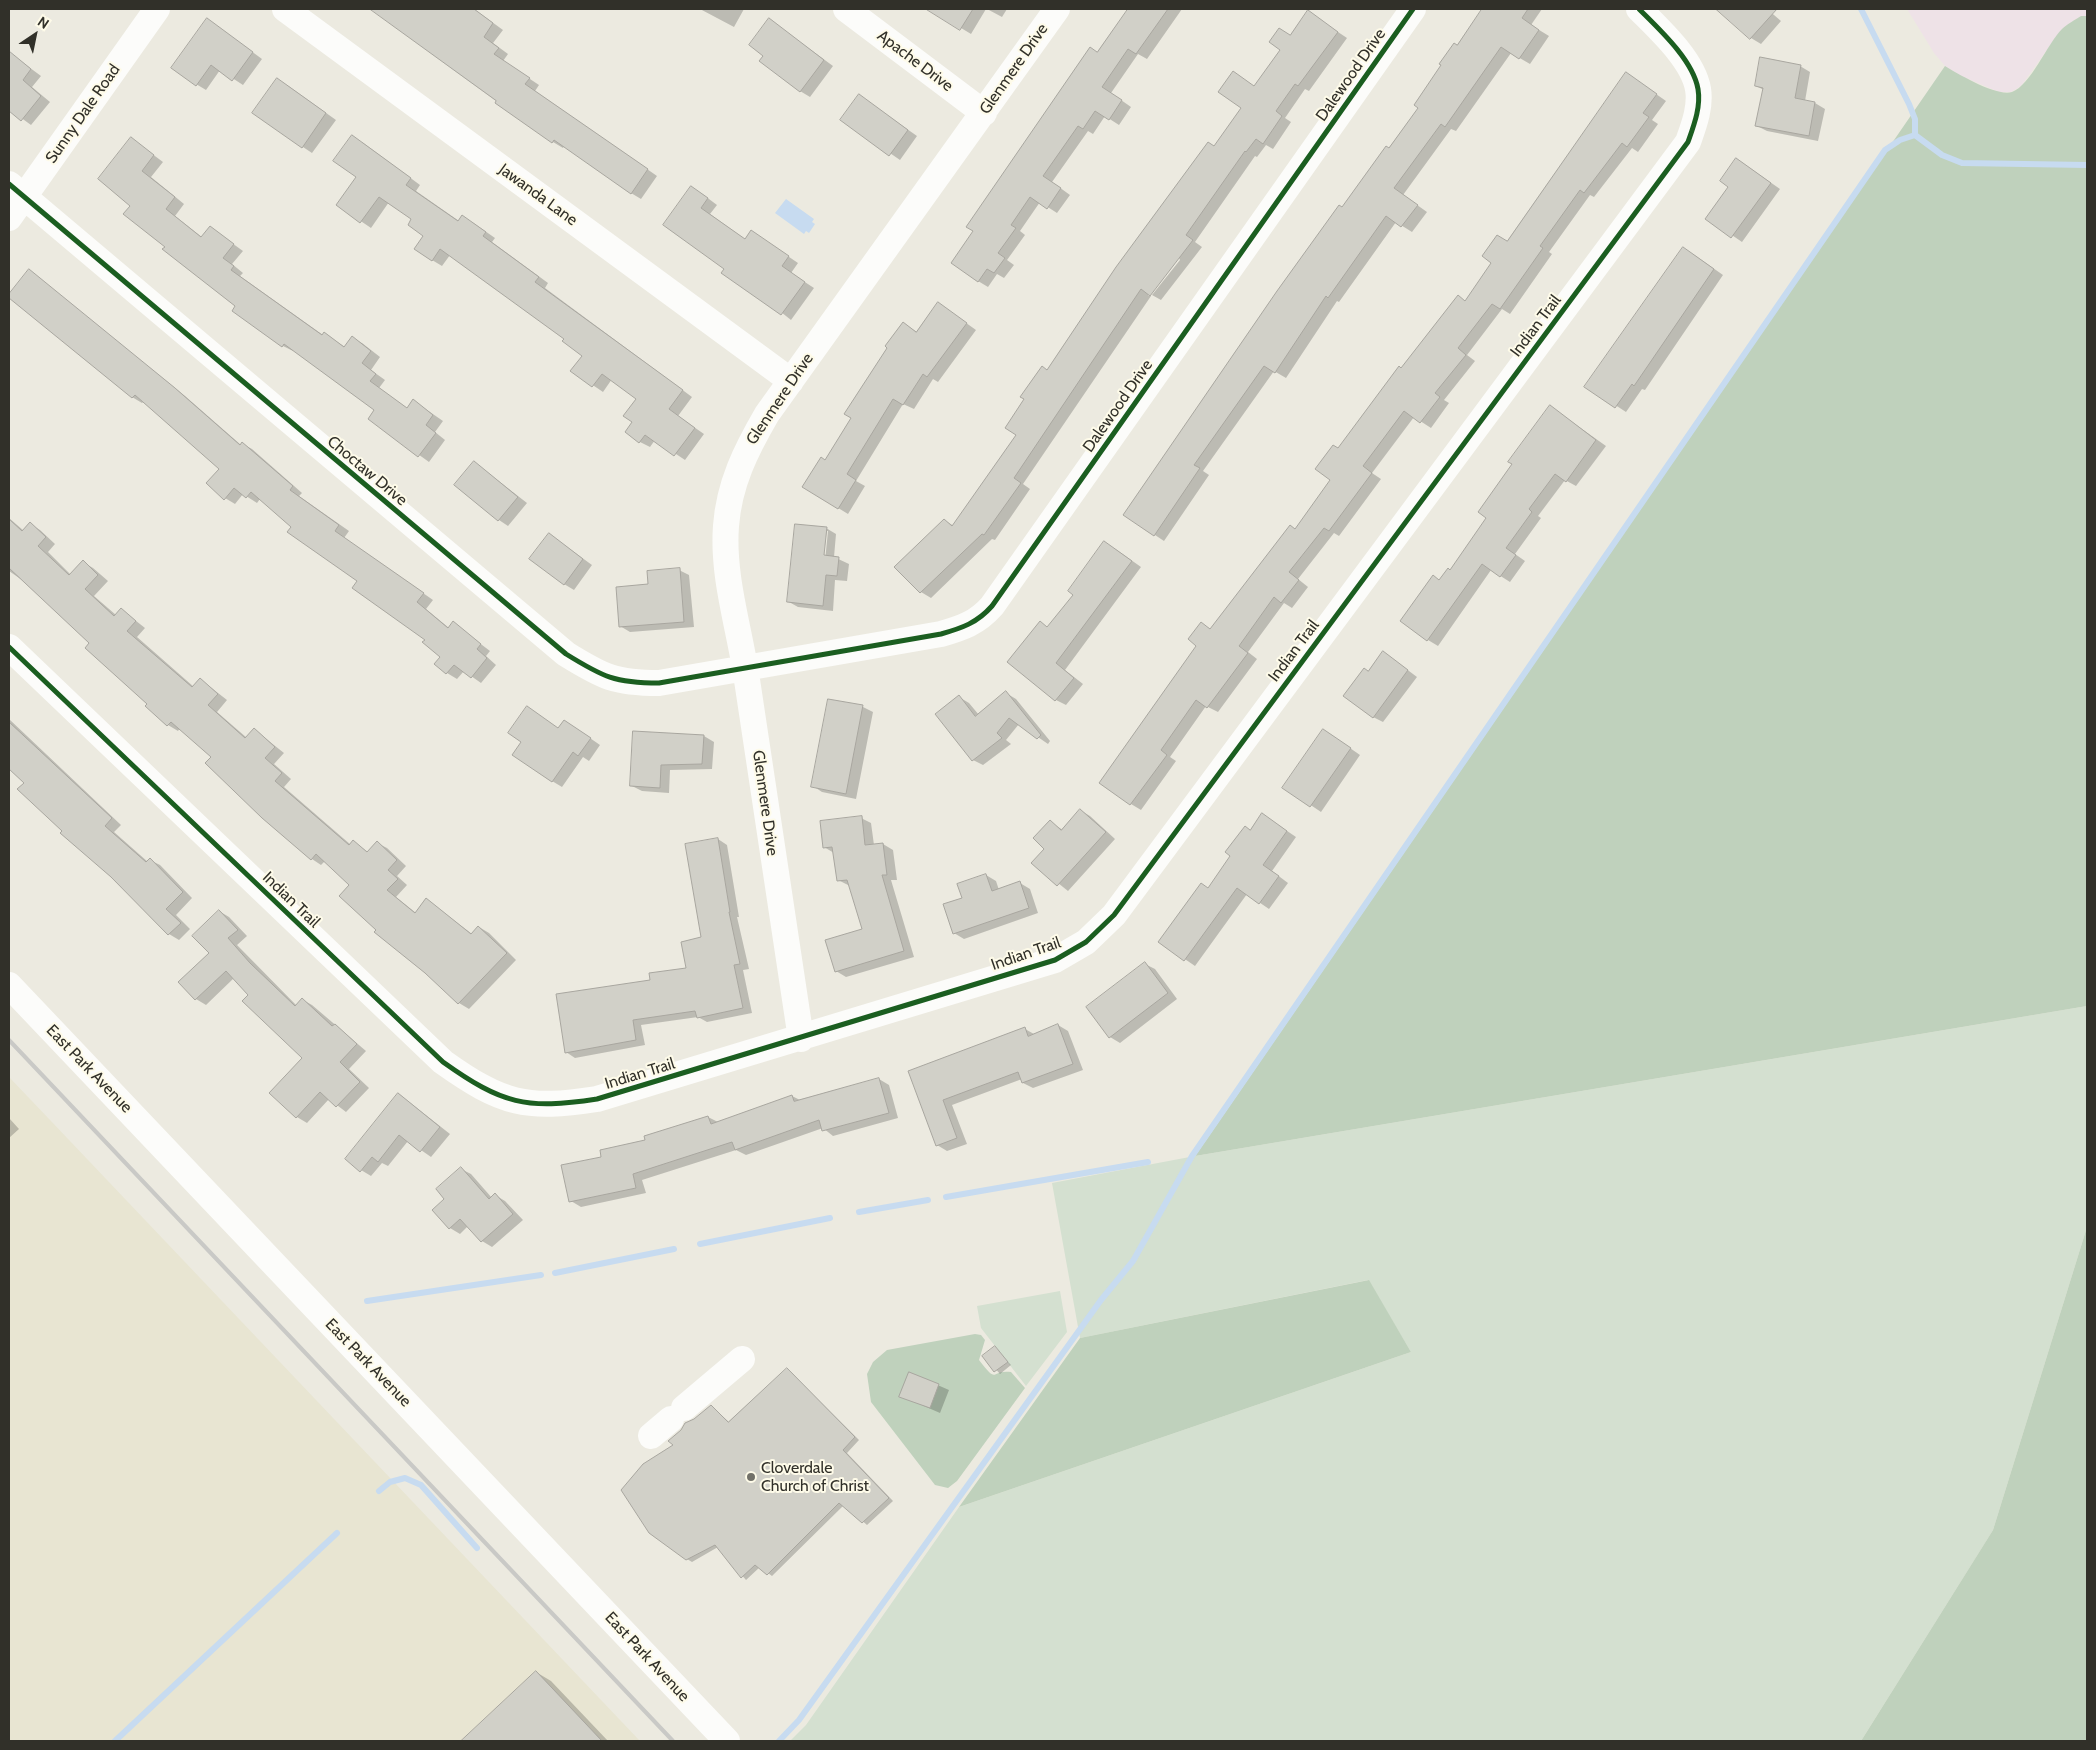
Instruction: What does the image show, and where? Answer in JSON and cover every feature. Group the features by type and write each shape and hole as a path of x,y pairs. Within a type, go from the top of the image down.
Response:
{"street":[{"name":"Sunny Dale Road","path":"9,218 16,190 157,9"},
{"name":"Jawanda Lane","path":"285,9 791,381"},
{"name":"Apache Drive","path":"846,9 984,113"},
{"name":"Glenmere Drive","path":"800,1039 746,670 727,565 726,527 731,489 745,451 767,414 1057,9"},
{"name":"Dalewood Drive","path":"746,670 941,634 966,627 981,618 992,606 1413,9"},
{"name":"Indian Trail","path":"9,647 444,1062 469,1081 498,1095 530,1105 564,1104 597,1099 800,1039 1054,960 1086,942 1114,914 1688,142 1697,116 1698,89 1687,64 1672,42 1638,9"},
{"name":"Choctaw Drive","path":"16,190 566,654 598,674 629,683 660,683 746,670"},
{"name":"East Park Avenue","path":"9,985 727,1741"},
{"path":"650,1436 742,1359"}],"shaded area":[{"path":"1907,9 2087,9 2087,16 2081,16 2062,29 2021,86 2011,92 1999,92 1959,75 1945,66 1934,53"},
{"path":"9,1077 51,1121 640,1741 9,1741"}],"green space":[{"path":"2081,16 2087,16 2087,1006 1195,1156 1945,66 1988,88 2005,93 2012,92 2026,81 2062,29"},
{"path":"2087,1006 2087,1227 1993,1530 1861,1741 790,1741 806,1725 959,1507 1411,1352 1368,1280 1080,1338 1052,1183 1195,1156"},
{"path":"2087,1227 2087,1741 1861,1741 1993,1530"},
{"path":"1369,1280 1411,1352 959,1507 1080,1338"},
{"path":"1060,1291 1067,1332 1026,1386 981,1328 977,1306"},
{"path":"975,1334 981,1335 985,1340 979,1360 985,1368 995,1375 1011,1372 1025,1388 957,1481 948,1488 935,1485 871,1402 867,1374 873,1362 887,1350"}],"water":[{"path":"786,199 814,219 812,222 815,224 809,233 806,231 804,234 775,213"}],"building":[{"path":"370,9 474,9 493,23 484,37 499,48 494,54 530,78 525,84 648,169 631,194 554,140 552,143 495,103 496,101"},
{"path":"926,9 973,9 960,30"},
{"path":"1128,9 1168,9 1136,54 1128,49 1102,87 1122,100 1109,120 1095,111 1083,129 1078,126 1043,176 1061,188 1047,209 1030,197 1011,225 1016,228 998,253 1005,258 994,273 987,269 978,282 951,263 973,231 966,227 1090,47 1097,52"},
{"path":"1482,9 1528,9 1522,18 1539,30 1519,59 1501,47 1445,127 1441,124 1394,188 1418,205 1401,227 1386,216 1328,298 1326,296 1275,373 1264,366 1194,465 1200,468 1154,536 1123,515 1277,291 1339,205 1342,207 1386,146 1389,148 1418,108 1414,105 1441,65 1439,64 1454,43 1457,45"},
{"path":"1716,9 1777,9 1750,39"},
{"path":"1308,10 1338,32 1298,86 1295,84 1276,111 1282,116 1263,144 1256,139 1245,151 1186,235 1193,240 1150,296 1141,289 1014,478 1021,483 984,535 982,534 920,593 894,567 944,519 952,526 1016,435 1005,428 1024,399 1020,397 1042,366 1047,370 1116,267 1208,142 1214,146 1241,108 1218,92 1233,71 1254,86 1280,50 1269,42 1279,28 1290,35"},
{"path":"207,18 253,52 232,81 211,65 196,86 171,68"},
{"path":"769,18 824,60 800,92 759,61 763,56 749,45"},
{"path":"9,51 31,69 23,80 41,96 21,121 9,111"},
{"path":"1760,57 1801,65 1795,98 1815,102 1809,136 1755,126 1763,88 1755,86"},
{"path":"1626,72 1657,94 1643,113 1649,117 1627,147 1622,143 1584,193 1580,190 1540,246 1543,248 1500,309 1492,304 1458,348 1466,355 1435,393 1440,397 1420,423 1404,411 1363,466 1372,473 1329,531 1324,528 1289,572 1299,580 1281,603 1274,597 1239,646 1248,653 1207,708 1196,700 1161,750 1167,755 1130,805 1099,783 1196,646 1188,639 1201,622 1210,629 1290,525 1295,529 1330,480 1315,469 1333,445 1338,448 1399,366 1401,368 1458,295 1465,301 1491,263 1482,256 1497,235 1507,241"},
{"path":"277,78 326,113 302,148 252,113"},
{"path":"859,94 908,130 889,156 840,120"},
{"path":"352,135 411,178 406,185 458,221 462,215 486,232 483,236 539,277 535,282 683,390 669,409 695,428 674,456 645,435 639,443 625,432 632,422 623,416 636,399 602,374 592,387 570,371 582,356 562,341 564,339 440,249 432,261 414,249 423,236 408,225 411,219 379,197 360,223 336,205 356,177 333,161"},
{"path":"131,137 154,155 142,171 175,197 166,209 201,237 210,226 234,244 223,258 234,266 231,270 322,335 324,332 344,347 352,336 371,351 362,363 376,374 370,381 407,408 413,399 433,415 426,425 436,433 418,457 368,419 374,410 284,344 282,347 232,311 235,306 162,249 165,247 123,214 130,206 98,179"},
{"path":"1736,158 1771,183 1731,238 1705,219 1728,187 1720,181"},
{"path":"691,186 708,198 701,208 745,239 751,230 789,256 782,266 805,282 781,315 721,273 724,269 663,225"},
{"path":"1683,247 1714,269 1634,386 1632,384 1615,408 1584,387"},
{"path":"29,269 175,388 240,445 242,442 293,486 290,490 339,525 335,531 424,593 417,602 448,628 453,621 481,644 477,649 487,658 471,678 454,665 446,674 434,664 440,657 422,642 425,640 352,588 357,581 287,532 291,527 251,492 246,498 234,488 224,500 206,483 219,469 135,395 132,398 9,298 9,294"},
{"path":"938,302 967,323 927,377 923,374 903,405 893,399 847,474 856,480 838,509 802,487 821,457 825,460 851,418 844,414 887,348 885,346 903,322 916,332"},
{"path":"1550,405 1596,440 1566,482 1555,474 1529,509 1532,512 1506,548 1516,555 1500,577 1482,564 1427,641 1400,621 1433,575 1439,580 1448,568 1450,570 1486,518 1478,512 1512,464 1508,462"},
{"path":"474,461 518,497 498,521 454,485"},
{"path":"9,519 22,531 30,522 46,537 38,546 69,575 83,560 98,575 85,589 114,616 121,608 136,621 127,631 192,687 200,678 218,694 208,705 245,738 254,728 275,747 265,758 282,773 275,781 349,845 353,840 367,852 377,841 397,860 388,870 398,879 387,890 415,913 426,898 471,934 478,926 507,953 458,1004 425,973 374,932 376,930 339,896 349,885 316,854 311,860 262,818 205,763 211,757 171,722 167,726 145,706 147,704 85,648 89,643 9,568"},
{"path":"795,524 827,527 824,555 839,557 837,576 826,575 823,606 787,602"},
{"path":"549,533 583,559 564,585 529,559"},
{"path":"1104,541 1132,561 1056,663 1074,678 1055,701 1007,662 1040,621 1047,627 1073,595 1068,591"},
{"path":"680,568 684,622 619,627 616,587 648,584 647,571"},
{"path":"1383,651 1408,670 1373,718 1343,696 1364,668 1368,671"},
{"path":"1006,691 1041,735 1037,739 1009,718 997,733 1002,738 972,761 935,714 959,695 975,716"},
{"path":"828,699 863,705 846,794 811,787"},
{"path":"527,706 558,728 564,720 591,738 578,756 573,752 552,782 512,755 521,742 508,733"},
{"path":"9,722 112,818 105,826 146,862 150,858 183,892 166,909 181,923 168,935 111,877 60,833 62,831 17,789 24,783 9,769"},
{"path":"1323,729 1351,748 1310,807 1282,788"},
{"path":"633,731 704,735 702,764 661,765 660,788 630,786"},
{"path":"1080,809 1106,832 1057,886 1031,863 1044,849 1033,838 1050,820 1061,830"},
{"path":"1262,813 1287,831 1263,865 1279,876 1259,904 1237,888 1184,961 1158,942 1201,883 1208,888 1230,856 1225,852 1245,826 1250,830"},
{"path":"862,816 865,845 883,843 887,875 882,875 904,951 835,972 825,940 862,929 847,880 837,881 832,847 823,848 820,821"},
{"path":"718,838 729,912 740,964 734,965 743,1008 697,1018 695,1011 633,1020 636,1040 565,1053 556,994 650,980 649,973 686,968 681,942 701,937 685,844"},
{"path":"986,874 992,891 1020,881 1029,908 953,934 943,904 962,898 957,884"},
{"path":"219,910 238,930 228,938 250,963 295,1006 302,998 332,1026 335,1024 357,1044 340,1062 360,1082 336,1107 320,1092 296,1118 269,1093 302,1058 242,1001 248,995 226,971 195,1000 178,982 209,953 192,936"},
{"path":"1145,962 1168,993 1109,1038 1086,1007"},
{"path":"1058,1024 1073,1064 1022,1083 1018,1072 943,1100 957,1138 936,1146 908,1071 1025,1027 1028,1036"},
{"path":"879,1078 889,1113 822,1131 819,1120 735,1150 732,1142 633,1174 636,1188 569,1202 561,1165 601,1157 600,1150 645,1140 644,1136 708,1116 711,1124 792,1095 794,1101"},
{"path":"398,1093 440,1127 420,1152 399,1135 378,1162 372,1157 360,1172 345,1159"},
{"path":"461,1167 489,1199 495,1193 513,1214 481,1242 460,1219 449,1229 432,1210 444,1199 436,1189"},
{"path":"995,1346 1008,1362 994,1372 982,1356"},
{"name":"Cloverdale Church of Christ","path":"787,1368 855,1437 843,1450 889,1498 862,1523 839,1503 767,1575 755,1565 741,1578 715,1545 686,1560 649,1533 621,1490 643,1464 673,1445 668,1441 681,1430 685,1423 694,1419 711,1405 728,1422"},
{"path":"909,1372 939,1384 930,1408 899,1397"},
{"path":"536,1671 602,1741 461,1741"}],"waterway":[{"path":"1861,9 1909,104 1915,119 1915,135"},
{"path":"1915,135 1942,155 1962,163 2087,165"},
{"path":"779,1741 799,1720 1101,1300 1133,1261 1192,1156 1885,150 1900,140 1915,135"},
{"path":"946,1197 1148,1162"},
{"path":"859,1212 928,1200"},
{"path":"700,1244 830,1218"},
{"path":"555,1273 674,1249"},
{"path":"367,1301 541,1275"},
{"path":"379,1491 390,1482 405,1478 421,1485 477,1548"},
{"path":"115,1741 337,1533"}],"railway":[{"path":"9,1040 673,1741"}],"cycle path":[{"path":"9,184 566,654 610,677 631,682 659,683 941,634 969,624 981,617 992,606 1413,9"},
{"path":"9,647 443,1062 482,1087 499,1095 533,1103 551,1104 597,1099 1055,960 1086,942 1114,915 1688,142 1699,102 1695,78 1674,46 1639,9"}],"place":[{"name":"Cloverdale Church of Christ","path":"751,1477"}]}
